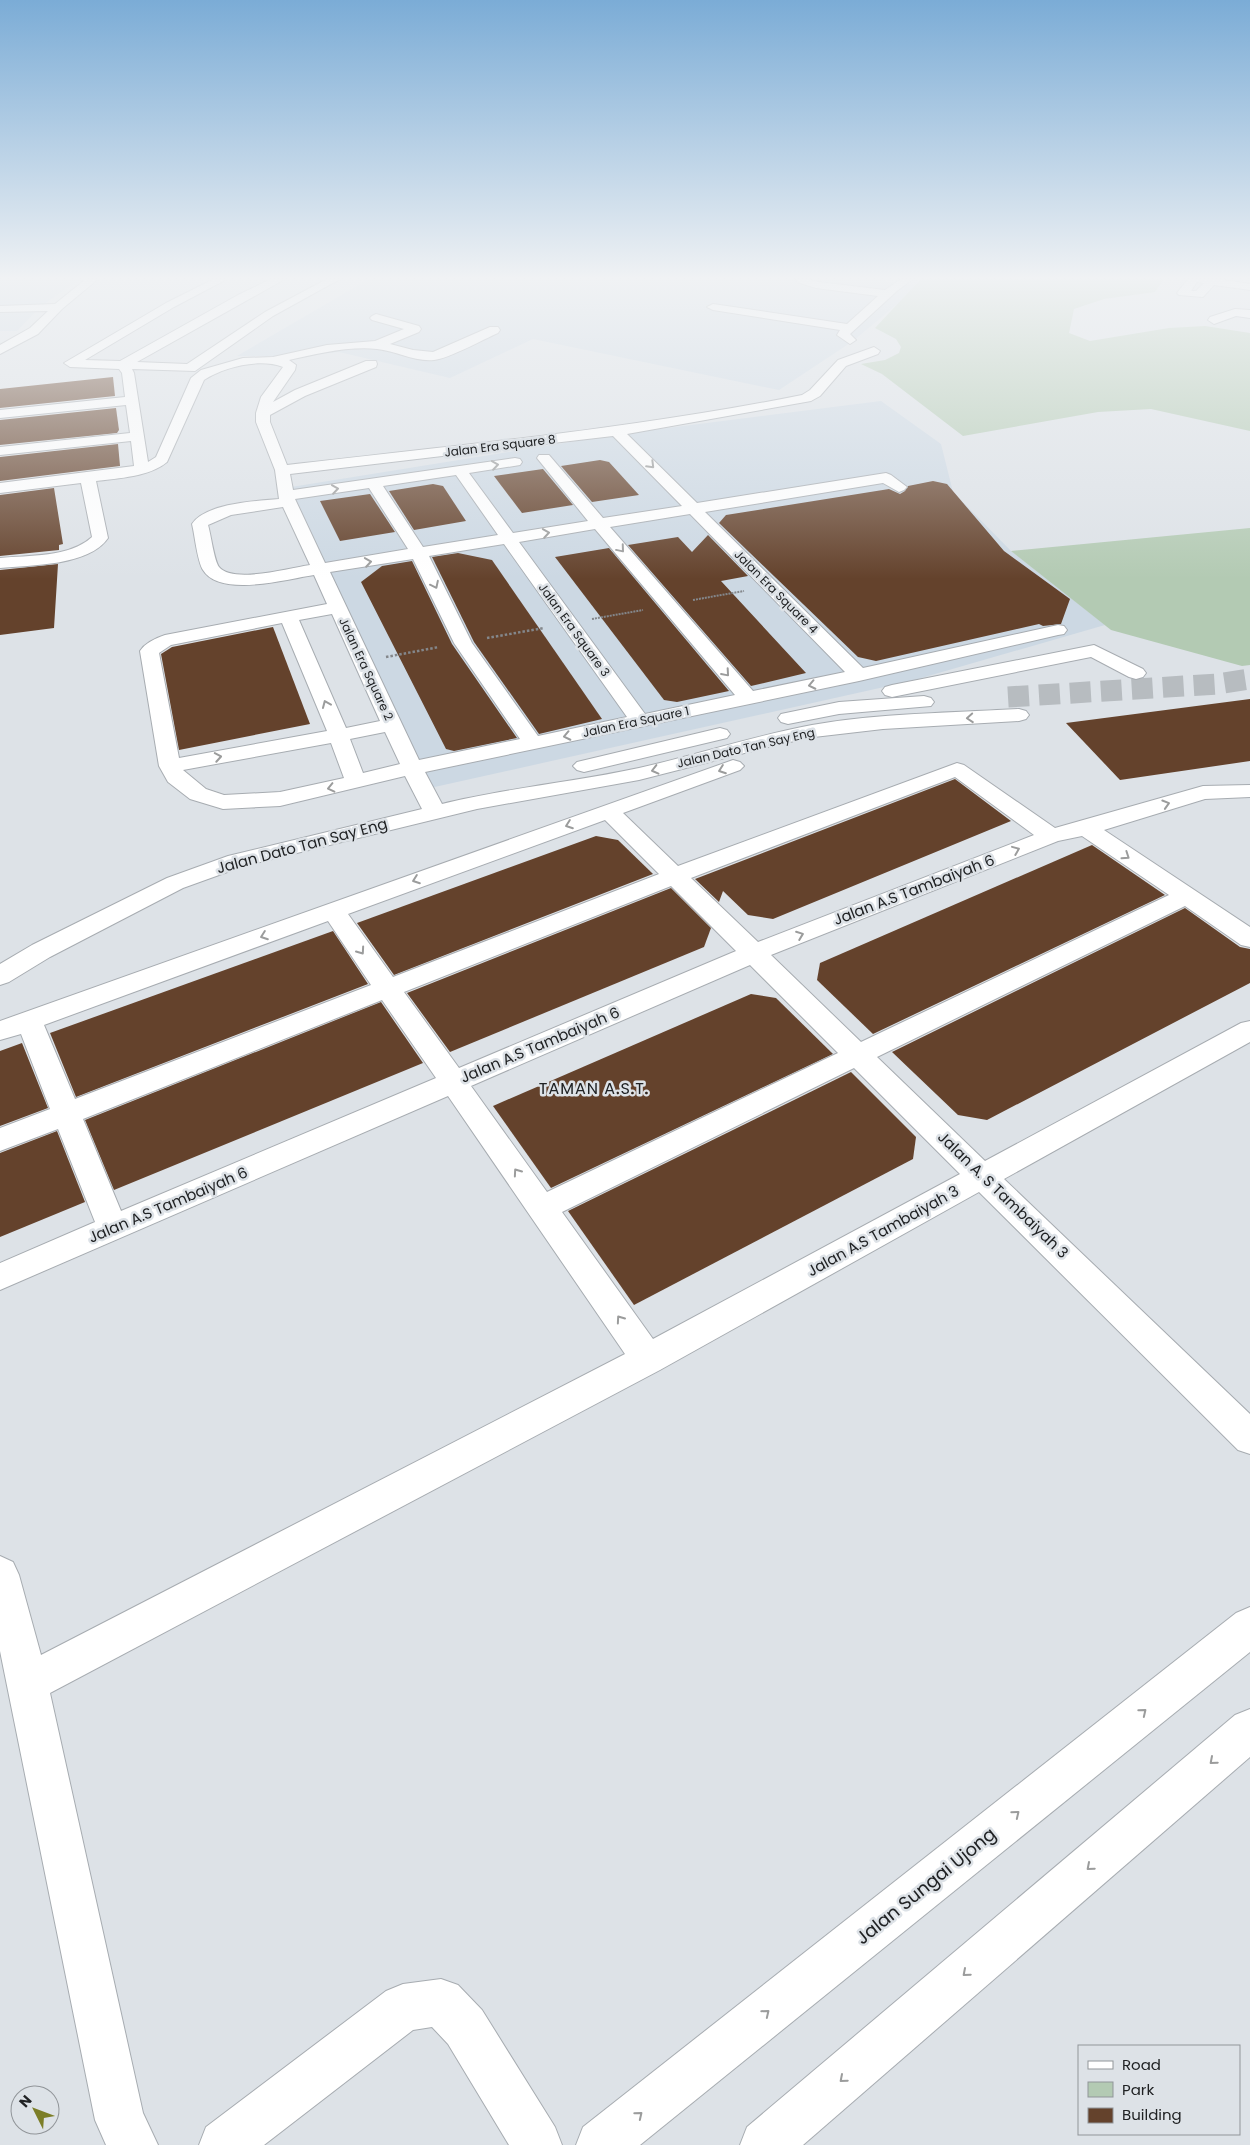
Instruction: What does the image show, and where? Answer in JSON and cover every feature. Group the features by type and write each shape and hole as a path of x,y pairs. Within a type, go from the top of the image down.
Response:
{"main road":[{"path":"129,379 142,469"},
{"path":"0,488 142,469 156,464 162,459 198,379"},
{"path":"263,413 268,397 282,379"},
{"path":"263,413 300,393 334,379"},
{"name":"Jalan Era Square 8","path":"282,470 445,453 616,431 806,398 815,393 827,379"},
{"path":"0,414 132,400"},
{"name":"Jalan Era Square 2","path":"263,413 263,422 282,470 288,499 412,768 436,812"},
{"name":"Jalan Era Square 4","path":"616,431 859,675"},
{"path":"0,451 137,436"},
{"path":"611,448 630,445"},
{"name":"Jalan Era Square 8","path":"320,570 242,581 221,577 210,568 200,524 206,517 288,499 373,483 563,455"},
{"path":"544,458 748,698"},
{"name":"Jalan Era Square 3","path":"460,471 640,721"},
{"path":"0,563 75,553 96,544 100,538 88,477"},
{"path":"320,570 886,478 899,487"},
{"path":"373,483 419,553 463,642 533,743"},
{"path":"338,608 288,616 165,641 149,650 170,766 393,726"},
{"path":"288,616 339,736 356,782"},
{"name":"Jalan Era Square 1","path":"170,766 176,777 198,794 223,802 280,799 412,768 859,675 1058,630"},
{"path":"859,675 860,688 869,700 1094,651 1136,674"},
{"name":"Jalan Dato Tan Say Eng","path":"0,976 41,952 175,883 236,862 477,802 639,774 779,738 814,731 1013,706 978,699"},
{"name":"Jalan Dato Tan Say Eng","path":"477,802 536,777 799,715 869,700 938,701"},
{"path":"0,1031 752,759 779,738"},
{"path":"0,1140 675,876 957,769 1051,836"},
{"name":"Jalan A.S Tambaiyah 6","path":"0,1277 754,953 1051,836 1086,828 1203,793 1250,791"},
{"name":"Jalan A. S Tambaiyah 3","path":"608,811 984,1176 1250,1438"},
{"path":"1086,828 1250,939"},
{"path":"542,1208 1186,896"},
{"path":"333,911 648,1359"},
{"path":"29,1021 113,1229"},
{"name":"Jalan A.S Tambaiyah 3","path":"28,1683 648,1359 1250,1030"},
{"path":"0,1576 28,1683 120,2120 133,2145"},
{"name":"Jalan Sungai Ujong","path":"601,2145 1250,1627"},
{"path":"765,2145 1250,1730"},
{"path":"224,2145 403,2008 441,2002 465,2028 537,2145"}],"shaded area":[{"path":"726,379 795,379 779,390"},
{"path":"881,401 941,444 953,492 1011,551 1105,625 911,681 412,792 285,488 620,434"}],"green space":[{"path":"889,379 1250,379 1250,431 1151,409 1098,412 963,436"},
{"path":"1250,528 1250,665 1242,666 1111,630 1011,551"}],"building":[{"path":"93,379 113,379 115,396 0,408 0,389"},
{"path":"116,408 119,430 117,433 0,445 0,420"},
{"path":"118,444 120,466 0,481 0,457"},
{"path":"600,460 609,462 639,495 592,502 561,466"},
{"path":"543,469 573,505 522,513 494,476"},
{"path":"933,481 947,484 1004,551 1070,599 1061,624 1043,626 1039,624 876,661 858,657 719,523 726,515 889,489 900,494 908,486"},
{"path":"433,484 443,486 466,521 414,530 389,491"},
{"path":"54,488 63,544 59,545 59,550 0,556 0,495"},
{"path":"370,494 395,532 340,541 320,501"},
{"path":"708,535 748,576 721,581 806,673 751,686 628,545 678,537 692,552"},
{"path":"609,548 729,691 677,702 664,700 555,557"},
{"path":"458,553 492,560 602,719 539,734 474,642 432,557"},
{"path":"412,561 452,644 517,738 454,751 446,749 361,582 382,566"},
{"path":"58,564 54,628 0,635 0,570"},
{"path":"273,627 310,724 179,750 161,654 172,647"},
{"path":"1250,699 1250,761 1120,780 1066,723"},
{"path":"955,779 1011,821 773,919 748,915 723,891 719,902 695,879"},
{"path":"596,836 618,840 653,874 394,975 357,923"},
{"path":"1092,845 1165,895 873,1034 817,980 820,963"},
{"path":"671,888 711,928 704,947 450,1052 407,993"},
{"path":"1185,908 1240,947 1250,949 1250,983 987,1120 958,1115 892,1052"},
{"path":"333,931 368,984 76,1097 50,1033"},
{"path":"751,994 776,998 833,1054 551,1188 493,1106"},
{"path":"381,1002 423,1063 114,1190 85,1120"},
{"path":"22,1043 48,1108 0,1126 0,1051"},
{"path":"851,1072 916,1137 913,1159 634,1305 568,1211"},
{"path":"57,1131 85,1202 0,1237 0,1153"}],"tunnel":[{"path":"1008,697 1217,684 1250,679"}],"district":[{"name":"TAMAN A.S.T.","path":"594,1088"}]}
